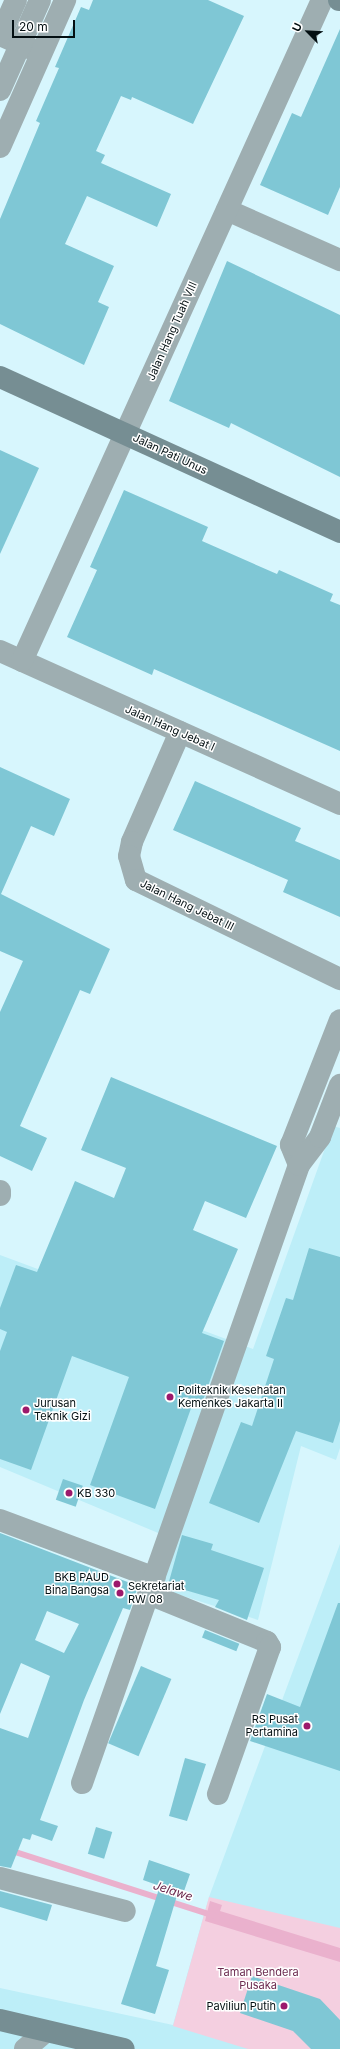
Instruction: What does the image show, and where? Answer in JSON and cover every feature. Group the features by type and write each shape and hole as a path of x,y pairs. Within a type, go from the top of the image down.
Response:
{"street":[{"path":"16,0 0,36 41,54"},
{"path":"0,90 40,0"},
{"path":"0,147 64,0"},
{"name":"Jalan Hang Tuah VIII","path":"22,661 322,0"},
{"path":"227,210 340,260"},
{"name":"Jalan Pati Unus","path":"0,377 340,532"},
{"name":"Jalan Hang Jebat I","path":"0,651 340,804"},
{"name":"Jalan Hang Jebat III","path":"180,732 132,842 129,856 136,880 340,979"},
{"path":"299,1165 291,1145 340,1020"},
{"path":"82,1783 299,1165 320,1137 340,1085"},
{"path":"0,1520 152,1586 267,1642 270,1647 218,1794"},
{"path":"0,1878 125,1911"},
{"path":"9,2022 44,2033 124,2049"},
{"path":"9,2022 24,2049 44,2033"}],"shaded area":[{"name":"Politeknik Kesehatan Kemenkes Jakarta II","path":"333,1126 340,1128 340,1448 336,1460 301,1446 258,1620 161,1589 175,1540 0,1467 0,1255 253,1349"},
{"path":"340,1544 340,2049 0,2049 0,1988 173,2025 209,1897"},
{"path":"210,1901 222,1905 220,1911 340,1948 340,1962 205,1921"}],"green space":[{"name":"Taman Bendera Pusaka","path":"209,1897 340,1928 340,2049 248,2049 173,2026"}],"building":[{"path":"93,0 208,0 244,16 193,124 132,97 131,100 121,96 96,151 105,155 101,163 171,194 157,227 87,196 65,244 114,266 98,302 109,307 84,365 0,324 0,219 40,123 36,121 59,68 55,67 81,7 89,10"},
{"path":"340,29 340,187 328,215 260,185 292,113 301,117"},
{"path":"227,261 340,315 340,477 231,423 229,428 169,401"},
{"path":"0,450 39,468 0,554"},
{"path":"124,490 208,527 202,541 277,574 279,570 333,594 330,601 340,605 340,751 154,669 152,675 67,637 97,570 90,567"},
{"path":"0,767 70,799 54,836 31,826 1,894 110,949 90,994 80,990 20,1126 47,1138 32,1171 0,1156 0,1012 23,961 0,951"},
{"path":"195,781 301,828 295,841 340,860 340,917 283,892 288,880 173,830"},
{"path":"111,1077 277,1146 246,1218 205,1201 193,1230 238,1249 202,1333 224,1341 202,1403 194,1400 155,1509 90,1485 129,1377 72,1356 31,1470 0,1459 0,1351 7,1332 0,1329 0,1308 16,1265 37,1272 75,1181 114,1198 126,1168 81,1150"},
{"path":"309,1248 340,1257 340,1421 333,1443 296,1431 259,1523 209,1503 241,1422 252,1426 274,1359 266,1356 286,1298 293,1300"},
{"name":"KB 330","path":"63,1479 83,1486 76,1507 56,1500"},
{"path":"0,1533 138,1586 130,1610 123,1608 84,1700 40,1820 58,1826 52,1841 32,1834 30,1840 23,1838 11,1868 0,1866 0,1728 28,1738 50,1676 21,1663 0,1714","holes":["47,1611 79,1624 64,1653 35,1640"]},
{"path":"182,1535 213,1544 211,1550 264,1568 247,1620 215,1607 219,1600 168,1585"},
{"path":"338,1603 340,1603 340,1771 250,1741 267,1694 300,1707"},
{"path":"205,1630 239,1644 236,1651 202,1637"},
{"path":"141,1666 171,1679 139,1756 108,1743"},
{"path":"185,1758 206,1764 187,1821 169,1816"},
{"path":"96,1827 112,1832 104,1859 88,1854"},
{"path":"149,1860 190,1874 183,1894 178,1892 156,1966 169,1970 155,2014 121,2004 160,1886 143,1880"},
{"path":"0,1891 52,1905 47,1921 0,1907"},
{"name":"Paviliun Putih","path":"252,1976 320,1999 340,2020 340,2049 311,2049 293,2031 240,2013"}],"waterway":[{"name":"Jelawe","path":"0,1847 215,1916"}],"place":[{"name":"Politeknik Kesehatan Kemenkes Jakarta II","path":"170,1397"},
{"name":"Jurusan Teknik Gizi","path":"26,1410"},
{"name":"KB 330","path":"69,1493"},
{"name":"BKB PAUD Bina Bangsa","path":"117,1584"},
{"name":"Sekretariat RW 08","path":"120,1593"},
{"name":"RS Pusat Pertamina","path":"307,1726"},
{"name":"Paviliun Putih","path":"284,2006"}]}
